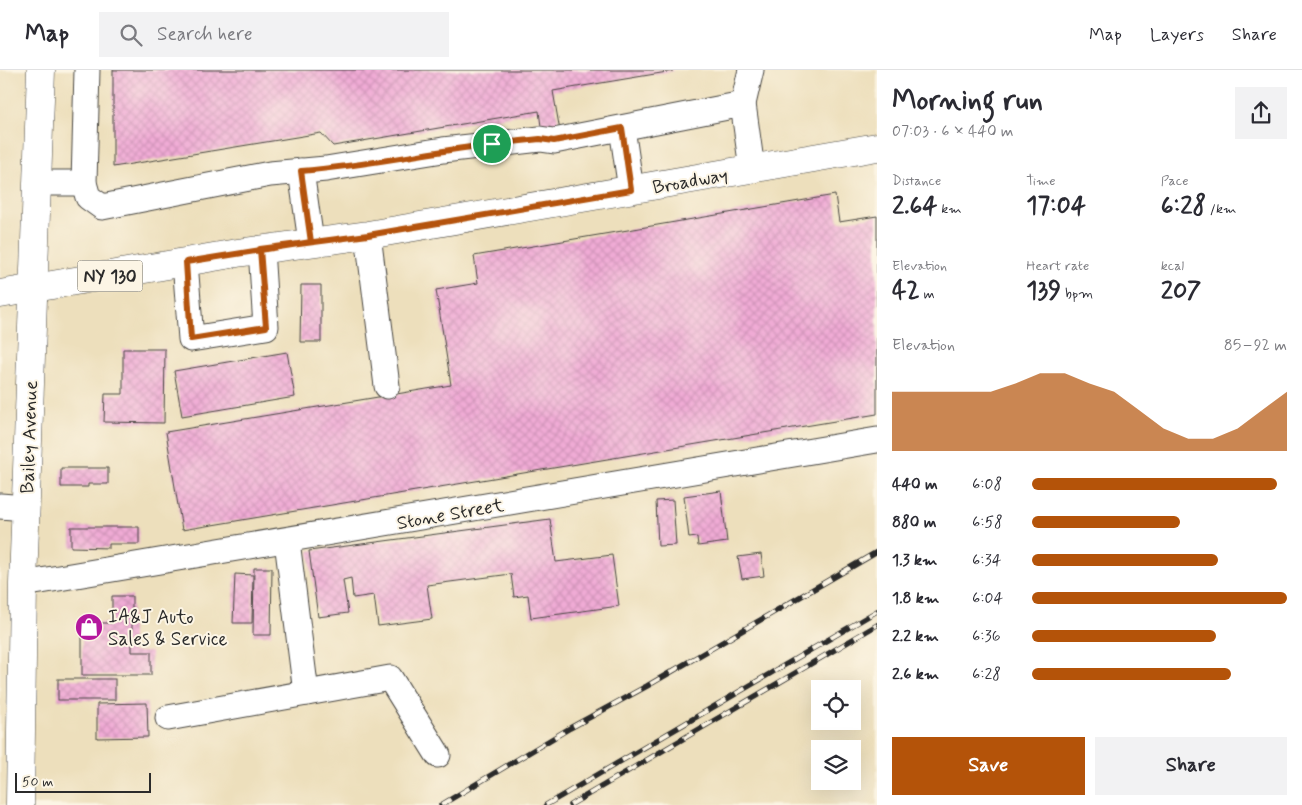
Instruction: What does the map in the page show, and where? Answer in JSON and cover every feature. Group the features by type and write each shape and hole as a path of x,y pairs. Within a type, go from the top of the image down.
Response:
{"main road":[{"name":"Bailey Avenue","path":"20,805 24,584 13,507 34,288 41,70"},
{"name":"Broadway","path":"0,294 260,249 368,235 877,147"}],"street":[{"path":"87,70 84,183 88,197 102,207 242,179 326,169 444,150 540,139 554,141 743,104"},
{"path":"751,70 743,104 752,169"},
{"path":"622,128 631,190"},
{"path":"301,171 311,242"},
{"path":"37,183 84,183"},
{"path":"368,235 387,386"},
{"path":"186,262 191,339 266,327 260,249"},
{"name":"Stone Street","path":"24,584 877,440"},
{"path":"287,541 306,693"},
{"path":"168,718 390,678 438,756"}],"building":[{"path":"113,70 673,71 553,91 560,131 542,134 539,111 333,146 321,133 113,167"},
{"path":"835,195 839,222 877,216 877,414 182,530 166,432 451,385 436,290 478,283 474,256"},
{"path":"301,285 321,285 321,342 300,342"},
{"path":"123,349 165,349 164,423 104,422 105,394 123,394"},
{"path":"287,352 295,397 182,416 174,371"},
{"path":"61,468 108,468 108,484 88,484 88,487 61,487"},
{"path":"721,491 727,542 698,546 697,537 689,538 684,496"},
{"path":"673,500 676,545 658,546 656,501"},
{"path":"550,519 556,562 612,555 619,606 531,618 528,595 514,597 511,574 427,585 432,619 378,626 374,595 353,598 351,578 343,580 348,613 318,617 309,551"},
{"path":"71,527 139,527 139,544 109,544 109,548 71,547"},
{"path":"761,554 764,576 742,579 738,557"},
{"path":"254,568 272,568 271,635 253,635"},
{"path":"235,574 253,575 252,623 233,623"},
{"path":"112,596 132,596 132,652 151,652 151,675 82,675 82,623 112,623"},
{"path":"58,679 115,679 115,700 58,700"},
{"path":"147,703 148,737 97,738 97,704"}],"railway":[{"path":"441,805 570,728 647,686 877,552"},
{"path":"546,805 877,611"},
{"path":"570,805 877,625"}],"place":[{"name":"IA&J Auto Sales & Service","path":"89,627"}],"route":[{"path":"492,144 326,169 301,171 311,242 237,253 186,262 191,339 266,327 260,249 311,242 368,235 631,190 622,128 554,141 540,139 492,144"}]}
